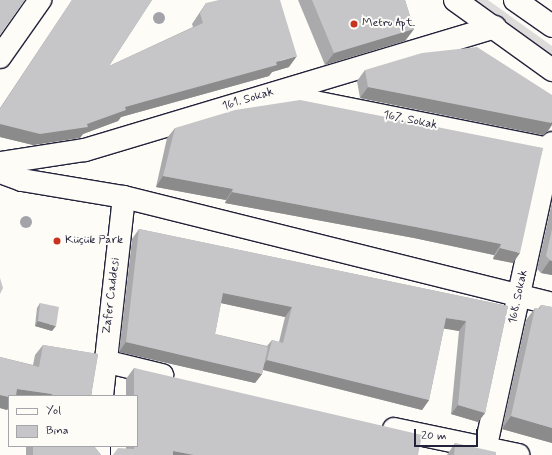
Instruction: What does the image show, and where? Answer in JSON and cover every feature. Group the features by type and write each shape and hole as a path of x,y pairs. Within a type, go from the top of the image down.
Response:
{"main road":[{"path":"0,57 40,0"},
{"path":"455,0 495,27 552,70"},
{"path":"515,0 552,26"},
{"name":"161. Sokak","path":"0,162 85,150 270,93 495,27"},
{"name":"167. Sokak","path":"270,93 551,146"},
{"name":"168. Sokak","path":"485,450 551,146"},
{"path":"0,172 22,180 124,196 552,304"},
{"name":"Zafer Caddesi","path":"102,395 104,362 124,196"},
{"path":"104,362 181,380"},
{"path":"376,425 485,450 518,455"}],"shaded area":[{"path":"470,0 488,0 552,46 552,59"}],"building":[{"path":"0,0 25,0 0,35"},
{"path":"72,0 152,0 109,66 203,23 200,13 206,3 219,0 280,0 297,56 276,62 277,65 125,107 126,110 87,124 88,127 40,134 0,124 0,109"},
{"name":"Metro Apt.","path":"312,0 405,0 414,29 334,53"},
{"path":"477,47 552,95 551,123 368,87 365,70 422,53"},
{"path":"300,100 543,148 520,253 500,248 501,244 232,192 233,189 163,176 175,128 235,110"},
{"path":"139,229 508,306 485,413 458,405 466,321 446,318 429,400 267,360 272,340 283,343 292,307 223,293 215,334 268,347 262,374 126,342"},
{"path":"552,229 552,261 546,256"},
{"path":"0,278 3,288 0,294"},
{"path":"40,303 59,307 56,326 38,321"},
{"path":"541,305 552,307 552,428 511,416 535,308 540,309"},
{"path":"43,345 98,354 91,395 52,395 17,389 16,395 8,395 8,397 0,395 0,357 39,367"},
{"path":"134,368 422,435 418,455 194,455 173,451 173,455 113,455 118,448 134,449 134,447 138,447 138,395 134,395"},
{"path":"455,443 496,452 496,455 454,455"},
{"path":"33,447 95,447 101,455 33,455"}],"place":[{"name":"Metro Apt.","path":"354,24"},
{"name":"Küçük Park","path":"57,241"}]}
